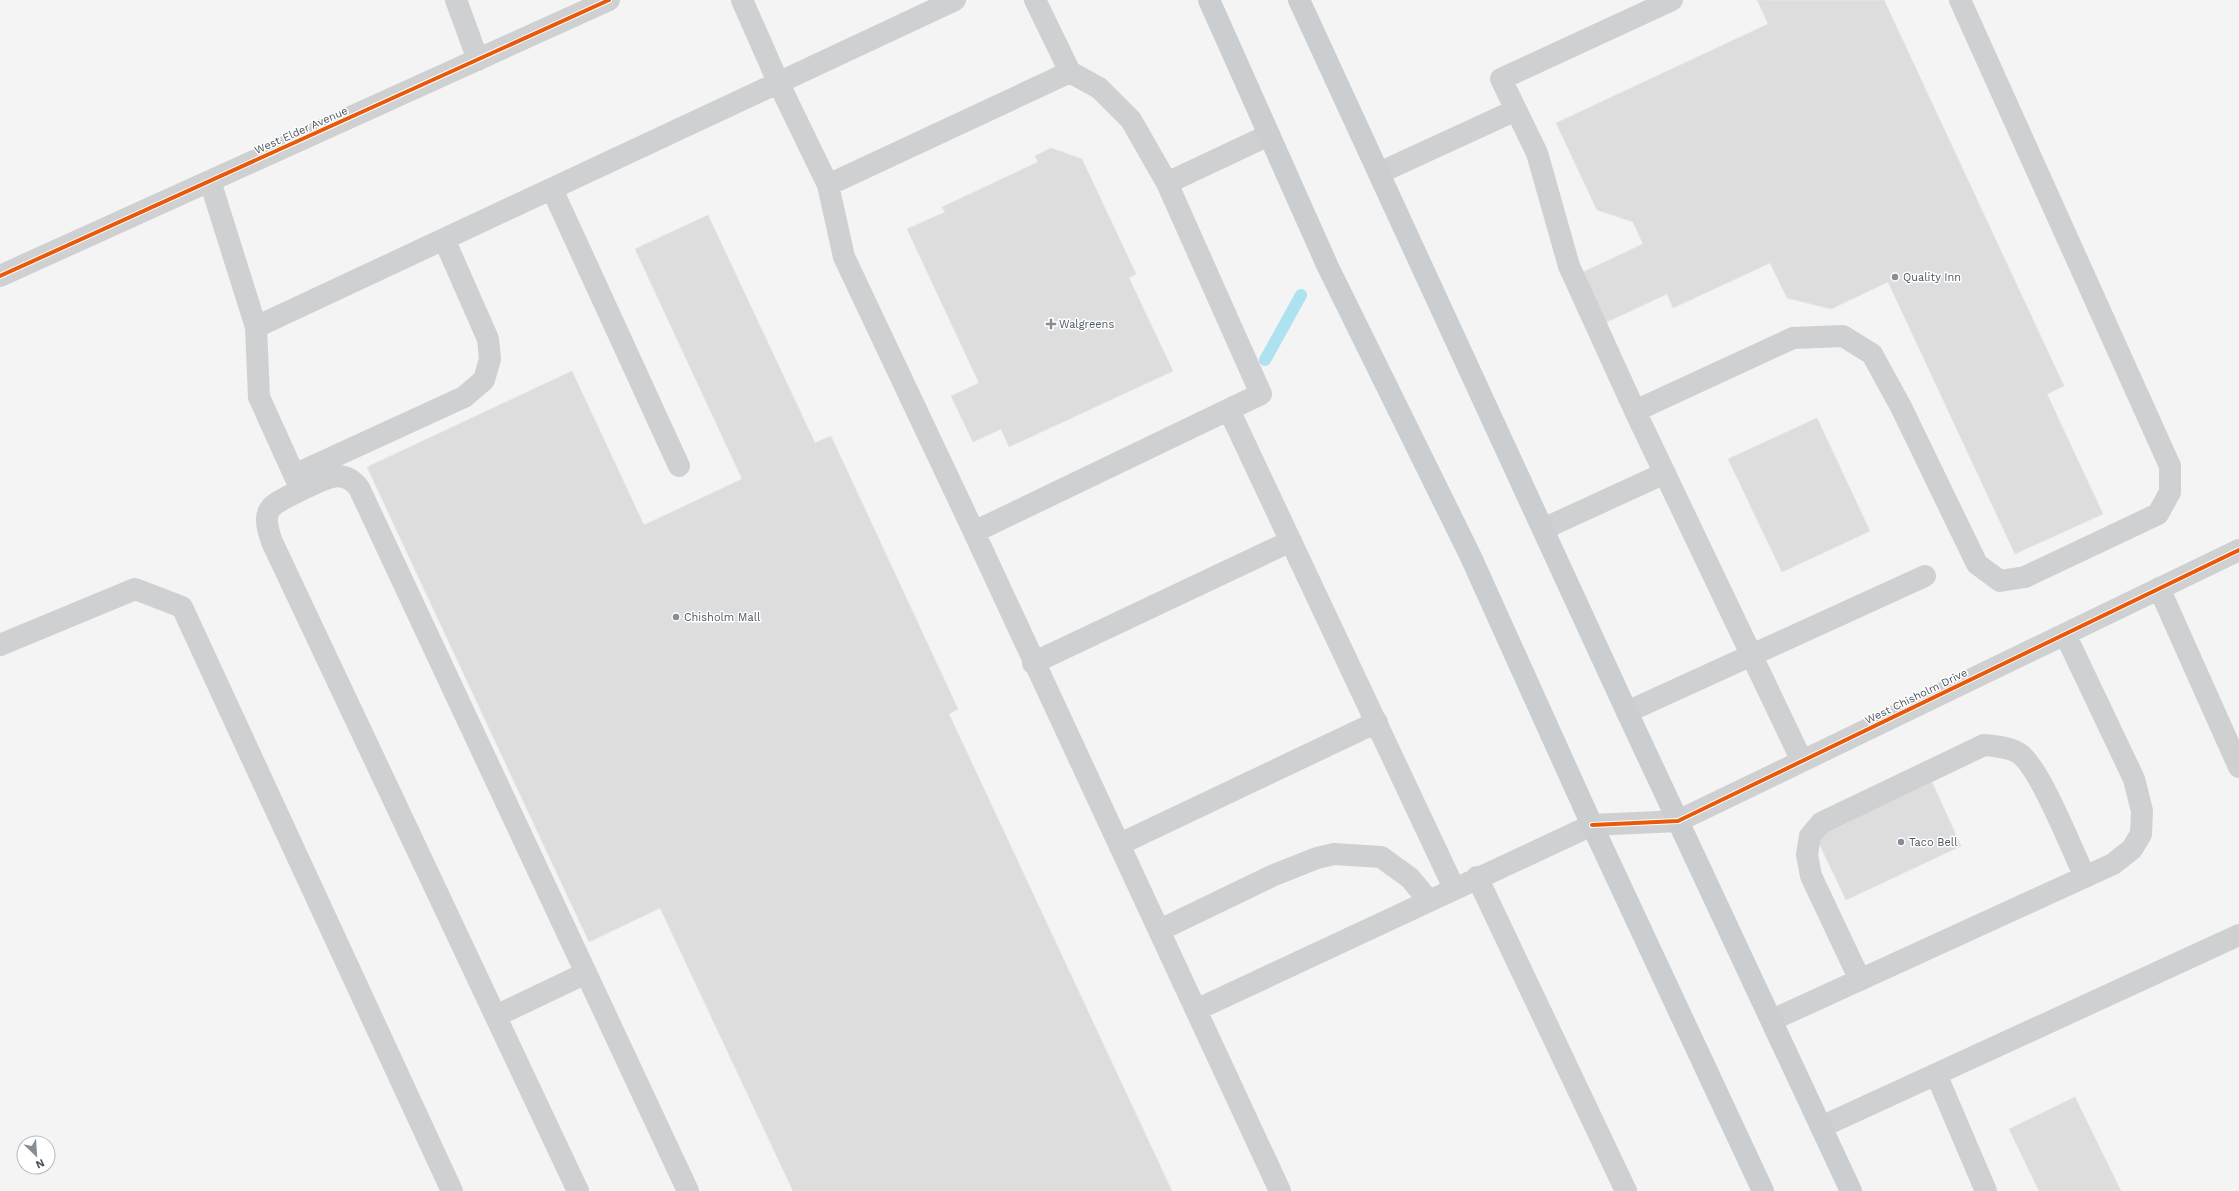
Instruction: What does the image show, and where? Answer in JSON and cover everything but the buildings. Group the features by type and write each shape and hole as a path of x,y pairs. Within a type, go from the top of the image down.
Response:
{"main road":[{"path":"1209,0 1328,267 1470,555 1592,824 1763,1191"},
{"path":"1299,0 1627,712 1851,1191"}],"street":[{"path":"456,0 478,60"},
{"name":"West Elder Avenue","path":"0,276 609,0"},
{"path":"742,0 779,84 828,185 844,257 974,532 1033,663 1120,844 1280,1191"},
{"path":"256,327 779,84 955,0"},
{"path":"974,532 1261,394 1167,183 1131,120 1099,88 1070,72 1035,0"},
{"path":"1672,0 1501,79 1538,153 1569,266 1635,412 1802,761"},
{"path":"1635,412 1793,338 1843,336 1872,354 1901,407 1977,564 2000,581 2026,577 2158,514 2170,492 2170,466 1960,0"},
{"path":"828,185 1070,72"},
{"path":"1379,172 1516,110"},
{"path":"1167,183 1269,135"},
{"path":"210,181 256,327 259,397 298,483"},
{"path":"552,189 679,466"},
{"path":"444,239 488,339 490,359 484,380 464,397 298,483 274,504 266,515 266,525 272,542 578,1191"},
{"path":"1229,410 1454,888"},
{"path":"1543,529 1665,473"},
{"path":"298,483 342,476 352,478 359,488 688,1191"},
{"path":"1033,663 1291,541"},
{"name":"West Chisholm Drive","path":"1592,824 1678,821 2239,550"},
{"path":"1627,712 1924,576"},
{"path":"2159,588 2239,767"},
{"path":"0,645 135,590 182,607 452,1191"},
{"path":"1772,1020 2113,864 2132,849 2141,834 2142,811 2134,779 2065,634"},
{"path":"1120,844 1377,722"},
{"path":"1860,980 1811,876 1808,855 1810,836 1821,823 1984,745 2000,747 2019,754 2030,766 2048,796 2085,877"},
{"path":"1196,1010 1592,824"},
{"path":"1160,930 1274,875 1334,854 1381,857 1410,878 1428,900"},
{"path":"1477,877 1626,1191"},
{"path":"1821,1127 2239,935"},
{"path":"496,1016 586,973"},
{"path":"1936,1074 1986,1191"}],"waterway":[{"path":"1265,360 1301,295"}],"cycle path":[{"path":"0,276 609,0"},
{"path":"1592,825 1678,821 2239,550"}],"place":[{"name":"Quality Inn","path":"1895,277"},
{"name":"Walgreens","path":"1051,324"},
{"name":"Chisholm Mall","path":"676,617"},
{"name":"Taco Bell","path":"1901,842"}]}
